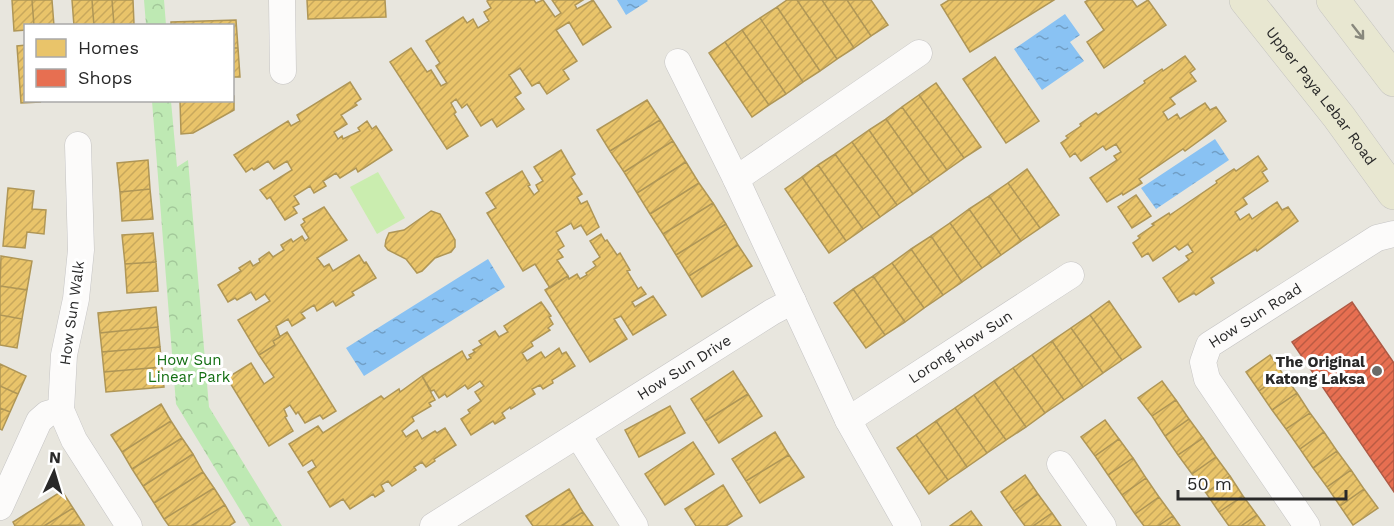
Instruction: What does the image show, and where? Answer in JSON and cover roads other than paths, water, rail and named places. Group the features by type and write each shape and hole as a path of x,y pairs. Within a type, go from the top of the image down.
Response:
{"main road":[{"name":"Upper Paya Lebar Road","path":"1246,0 1339,117 1394,193"},
{"path":"1333,0 1390,67"}],"street":[{"path":"282,0 283,71"},
{"path":"736,179 919,53"},
{"path":"678,62 736,179 848,420 908,526"},
{"name":"How Sun Walk","path":"78,145 81,250 76,299 64,355 61,410 74,440 129,526"},
{"name":"How Sun Road","path":"1307,526 1207,379 1203,362 1209,345 1377,238 1394,234"},
{"name":"Lorong How Sun","path":"848,420 1071,275"},
{"name":"How Sun Drive","path":"433,526 772,312 793,301"},
{"path":"0,507 39,422 47,414 61,410"},
{"path":"578,435 635,526"},
{"path":"1060,464 1103,526"}],"water":[{"path":"617,0 647,0 648,1 626,15"},
{"path":"1065,14 1080,35 1070,42 1084,61 1042,90 1014,49"},
{"path":"1215,139 1229,160 1156,209 1141,188"},
{"path":"488,259 505,287 364,376 346,348"}],"place":[{"name":"The Original Katong Laksa","path":"1377,371"}],"park label":[{"name":"How Sun Linear Park","path":"189,368"}]}
